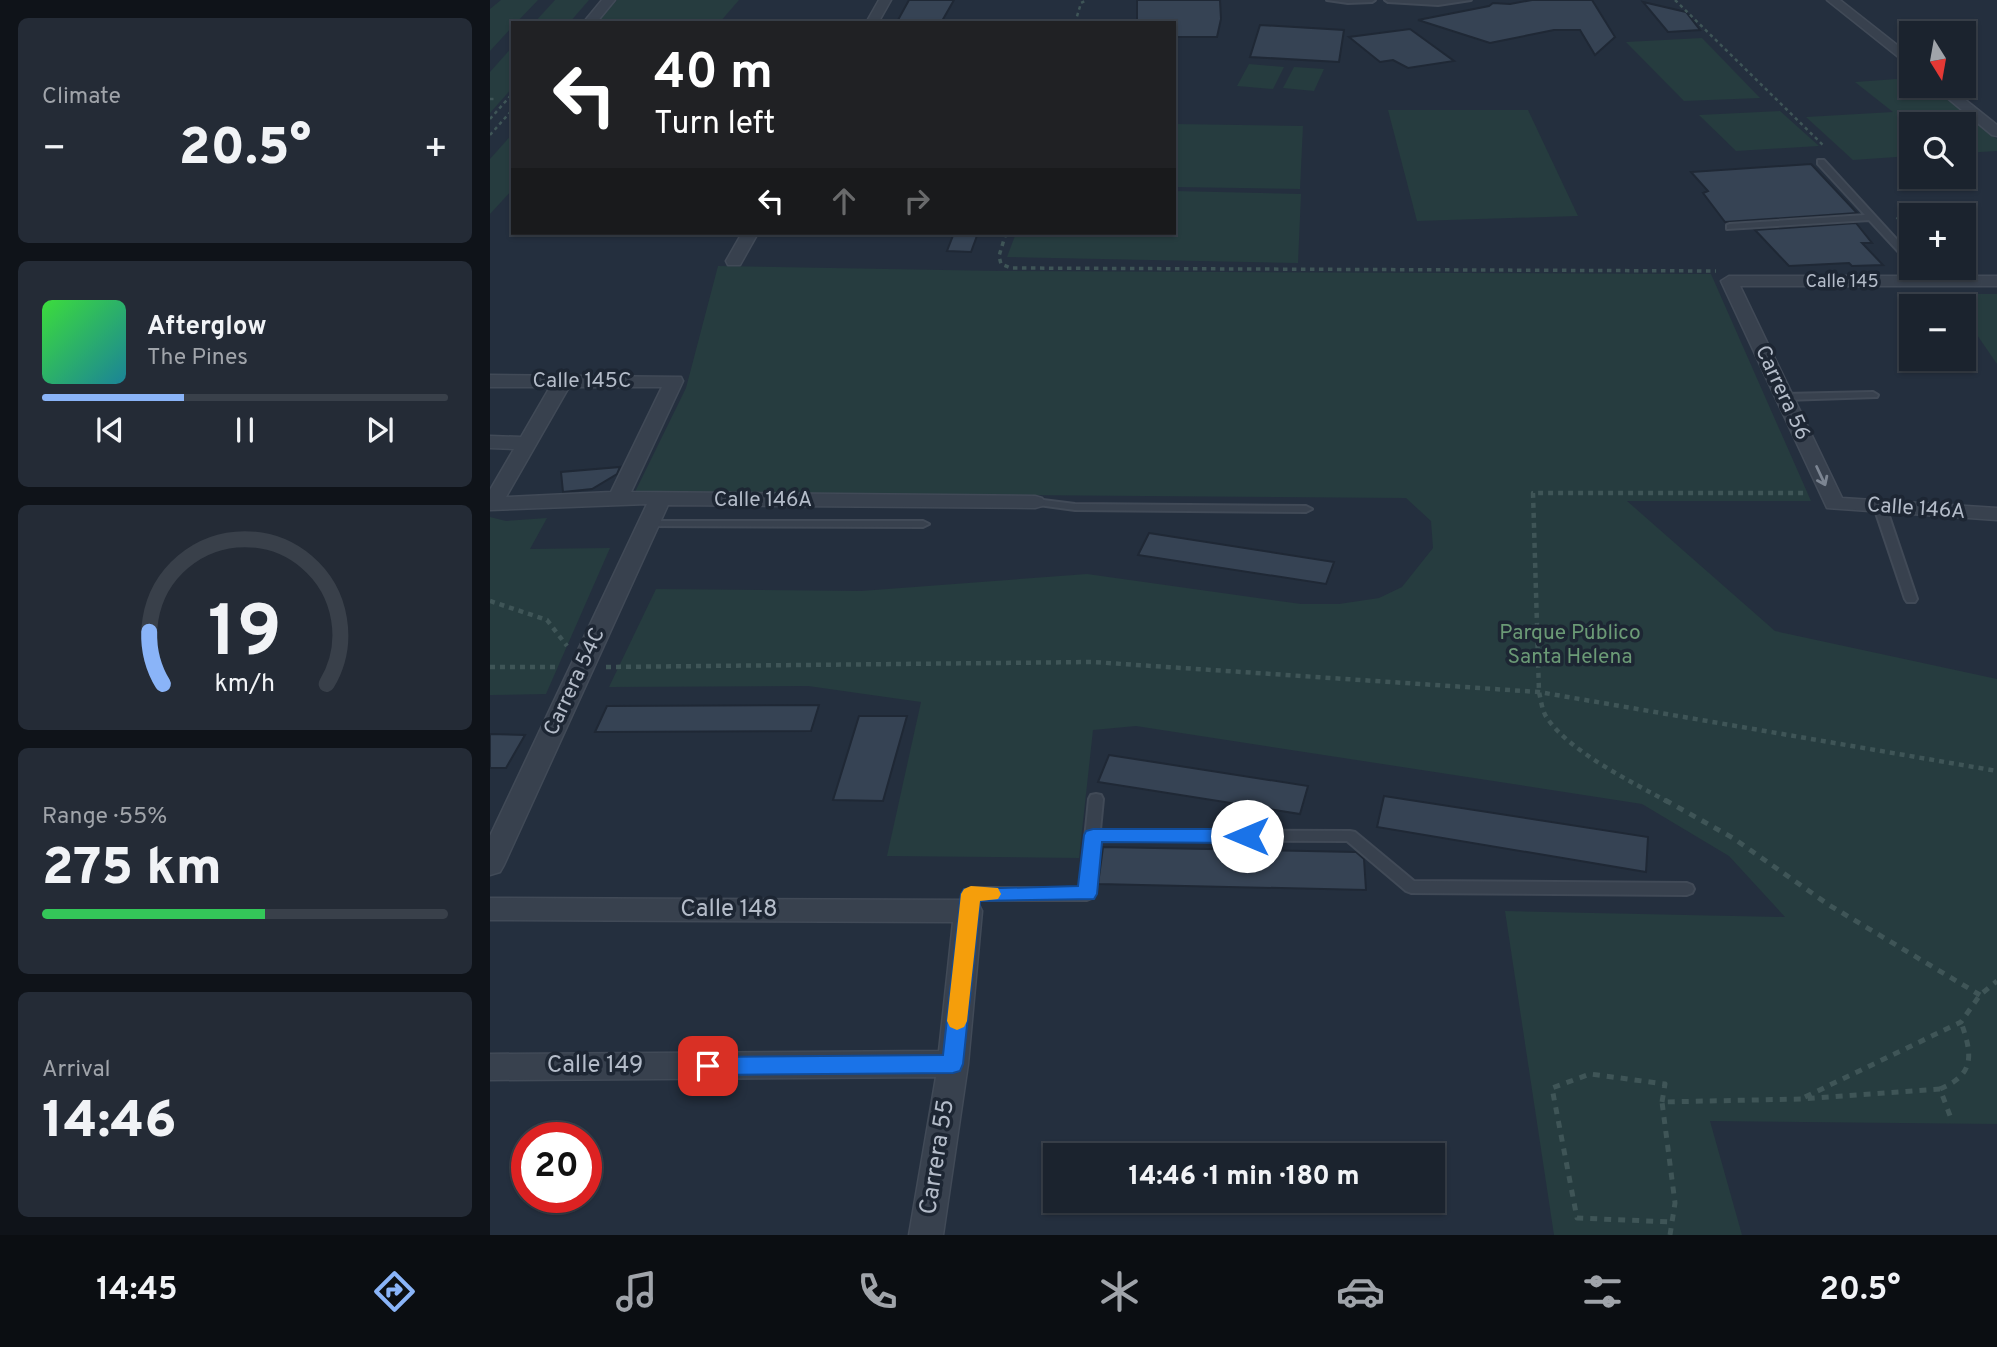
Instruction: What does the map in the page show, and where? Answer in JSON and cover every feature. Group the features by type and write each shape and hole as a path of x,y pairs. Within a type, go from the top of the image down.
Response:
{"street":[{"path":"591,21 609,0"},
{"path":"873,21 885,0"},
{"path":"1833,0 1899,53"},
{"path":"1955,98 1997,132"},
{"path":"734,261 749,235"},
{"name":"Calle 145","path":"1729,281 1997,281"},
{"name":"Carrera 56","path":"1729,281 1832,499"},
{"name":"Calle 145C","path":"490,381 674,382"},
{"path":"490,442 527,443 563,381"},
{"path":"618,498 674,382"},
{"name":"Calle 146A","path":"527,443 492,504 618,498 1035,502"},
{"name":"Carrera 54C","path":"494,849 660,499"},
{"name":"Calle 146A","path":"1832,499 1880,507 1997,514"},
{"name":"Calle 148","path":"490,909 968,911"},
{"name":"Carrera 55","path":"926,1235 953,1064 968,911"},
{"name":"Calle 149","path":"490,1067 953,1064"}],"lane":[{"path":"1330,0 1372,0"},
{"path":"1388,0 1438,3 1468,0"},
{"path":"1821,162 1899,247"},
{"path":"1730,227 1872,217"},
{"path":"1784,397 1873,395"},
{"path":"1035,502 1098,508 1306,509"},
{"path":"1880,507 1911,599"},
{"path":"648,524 923,524"},
{"path":"968,911 971,894 1087,894 1096,799"},
{"path":"1093,835 1350,836 1411,887 1687,889"}],"path":[{"path":"1076,21 1081,3 1087,0"},
{"path":"1675,0 1832,154"},
{"path":"490,119 511,95"},
{"path":"490,99 496,99"},
{"path":"490,135 511,111"},
{"path":"1891,212 1899,220"},
{"path":"1005,235 999,256 1001,264 1011,268 1696,271"},
{"path":"1832,499 1532,493 1539,692 1545,715 1560,734 1620,775 1732,838 1829,905 1980,995"},
{"path":"490,601 547,620 582,667"},
{"path":"490,667 1093,662 1539,692 1997,771"},
{"path":"1801,1098 1961,1022 1980,995 1997,981"},
{"path":"1662,1102 1801,1098 1940,1089 1956,1084 1966,1071 1969,1052 1961,1022"},
{"path":"1670,1235 1675,1203 1662,1102 1665,1084 1590,1074 1552,1088 1577,1218 1672,1222"},
{"path":"1940,1089 1952,1121"}],"green space":[{"path":"501,0 538,0 518,21 511,21 511,28 490,51 490,9"},
{"path":"555,0 589,0 571,21 536,21"},
{"path":"617,0 739,0 721,21 599,21"},
{"path":"1702,38 1760,98 1684,101 1626,42"},
{"path":"511,48 511,89 490,113 490,72"},
{"path":"1249,64 1284,67 1273,89 1237,86"},
{"path":"1294,67 1324,69 1314,91 1283,88"},
{"path":"1899,79 1899,98 1946,98 1963,112 1899,112 1899,157 1853,160 1806,117 1893,112 1855,82"},
{"path":"1388,110 1528,110 1578,216 1417,221"},
{"path":"1780,111 1819,146 1736,151 1699,115"},
{"path":"1976,122 1997,139 1997,151 1976,152"},
{"path":"1176,124 1303,126 1300,189 1176,187"},
{"path":"511,135 511,191 490,214 490,159"},
{"path":"1176,191 1301,194 1298,263 1007,257 1015,235 1176,235"},
{"name":"Parque Público Santa Helena","path":"718,266 999,271 1711,274 1811,501 1627,501 1775,631 1997,679 1997,1124 1710,1121 1742,1235 1554,1235 1505,911 1785,917 1729,856 1642,804 1136,726 1093,730 1079,858 887,856 921,702 808,686 609,687 656,589 861,591 1087,574 1301,604 1339,604 1379,598 1402,587 1433,548 1431,521 1406,498 635,492 686,388"},
{"path":"1976,294 1997,294 1997,364 1976,333"},
{"path":"490,517 506,521 547,518 530,549 610,548 546,694 490,695"}],"building":[{"path":"909,0 954,0 942,21 898,20"},
{"path":"1137,0 1220,0 1221,19 1217,37 1176,37 1176,21 1137,21"},
{"path":"1532,0 1592,0 1615,37 1595,55 1580,30 1554,30 1490,43 1418,20 1493,3 1510,4"},
{"path":"1643,2 1686,12 1700,30 1668,32"},
{"path":"1260,25 1344,30 1339,62 1250,57"},
{"path":"1410,29 1454,61 1408,68 1393,60 1380,62 1349,37"},
{"path":"1811,164 1857,213 1725,222 1703,193 1708,191 1691,172"},
{"path":"1856,223 1872,243 1862,243 1883,265 1852,266 1849,263 1789,266 1755,230"},
{"path":"953,235 977,235 971,252 947,251"},
{"path":"620,467 617,474 592,489 563,492 561,472"},
{"path":"1149,533 1334,562 1326,584 1138,555"},
{"path":"819,705 811,731 595,732 607,706"},
{"path":"859,716 907,716 883,801 833,800"},
{"path":"490,734 525,735 506,768 490,768"},
{"path":"1109,755 1308,786 1300,814 1098,782"},
{"path":"1384,796 1648,837 1646,872 1377,827"},
{"path":"1103,847 1356,852 1364,859 1366,890 1098,884"}],"slow traffic":[{"path":"957,1021 971,894 991,894"}],"route":[{"path":"708,1066 953,1064 971,894 1087,894 1093,835 1247,836"}]}
